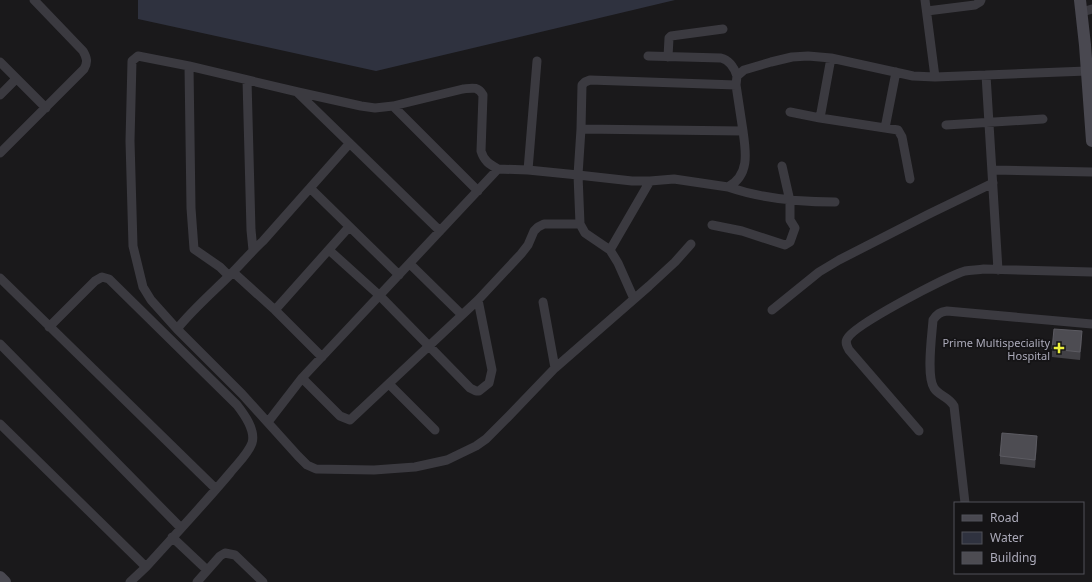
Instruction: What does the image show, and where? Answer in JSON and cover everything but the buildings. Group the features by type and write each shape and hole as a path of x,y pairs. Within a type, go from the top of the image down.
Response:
{"street":[{"path":"0,153 46,108 84,69 87,64 87,57 83,51 34,0"},
{"path":"925,0 935,77"},
{"path":"927,10 975,5 981,0"},
{"path":"1085,7 1089,46 1092,141"},
{"path":"668,57 669,38 671,36 723,29"},
{"path":"691,244 666,270 555,368 486,439 476,446 447,460 415,468 374,470 316,469 306,465 242,394 177,329 147,294 143,287 133,246 130,141 132,61 138,56 375,108 393,106 463,89 474,88 478,89 482,95 481,151 483,158 488,164 498,169 528,170 614,179 650,181 674,180 728,187 757,195 790,200 835,202"},
{"path":"648,56 721,58 726,60 735,70 746,149 745,164 741,176 728,187"},
{"path":"736,80 744,70 792,57 808,56 831,58 913,76 1089,76"},
{"path":"820,118 831,58"},
{"path":"528,170 537,61"},
{"path":"0,62 46,108"},
{"path":"189,66 191,208 194,249 231,274 275,310 322,357"},
{"path":"884,128 896,72"},
{"path":"986,75 998,270"},
{"path":"0,95 16,79"},
{"path":"247,80 250,230 253,250"},
{"path":"634,298 618,263 610,250 585,233 580,224 578,175 582,85 590,80 736,80"},
{"path":"298,92 349,144 440,231"},
{"path":"393,106 478,191"},
{"path":"790,112 898,130 901,133 910,179"},
{"path":"946,125 1043,119"},
{"path":"581,129 743,131"},
{"path":"177,329 187,317 263,241 349,144"},
{"path":"712,225 742,231 784,245 790,242 795,228 790,220 790,200 782,166"},
{"path":"268,422 302,378 498,169"},
{"path":"993,170 1092,172"},
{"path":"610,250 650,181"},
{"path":"772,310 819,272 839,260 993,183"},
{"path":"310,188 399,275"},
{"path":"302,378 340,416 350,420 430,346 461,314 478,300 521,254 528,245 534,231 538,227 544,224 580,224"},
{"path":"275,310 349,227"},
{"path":"329,250 380,296 473,390 479,391 489,383 492,370 478,300"},
{"path":"410,264 461,314"},
{"path":"919,431 849,350 846,344 847,338 850,334 874,317 951,277 966,271 984,269 1092,272"},
{"path":"49,327 95,281 102,277 109,279 237,404 244,414 253,433 252,443 248,450 216,489 146,567 130,582"},
{"path":"0,278 216,489"},
{"path":"543,302 555,368"},
{"path":"966,502 954,406 950,399 937,392 933,386 930,376 933,320 936,315 947,311 1092,324"},
{"path":"0,344 181,528"},
{"path":"389,384 435,430"},
{"path":"0,424 146,567"},
{"path":"172,537 207,570"},
{"path":"197,582 220,556 225,553 235,555 263,582"},
{"path":"0,577 5,582"}],"water":[{"path":"138,0 675,0 376,71 138,19"}],"place":[{"name":"Prime Multispeciality Hospital","path":"1059,348"}]}
